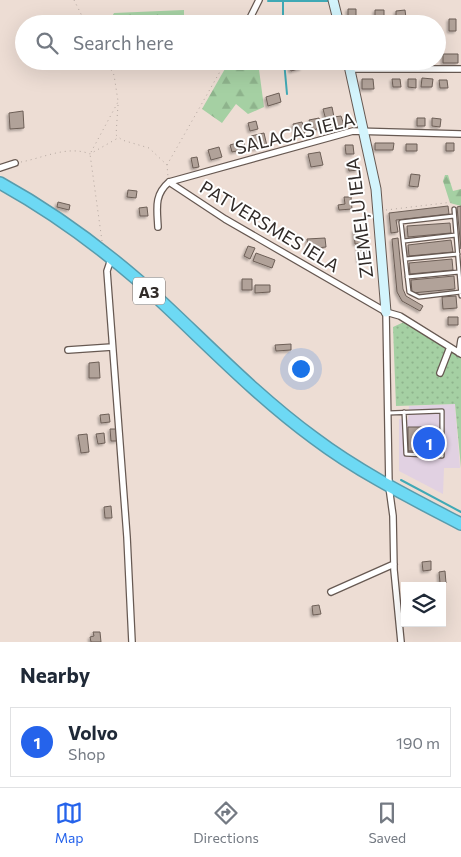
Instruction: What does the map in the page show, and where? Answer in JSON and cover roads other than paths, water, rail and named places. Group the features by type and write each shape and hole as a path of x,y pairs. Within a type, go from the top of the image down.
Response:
{"highway":[{"name":"A3","path":"0,182 28,199 98,248 314,438 389,487 461,524"}],"street":[{"path":"252,15 259,0"},
{"path":"333,0 337,15"},
{"path":"446,68 461,69"},
{"name":"ZIEMEĻU IELA","path":"350,70 376,189 386,312"},
{"name":"SALACAS IELA","path":"169,182 363,130 371,132 461,134"},
{"path":"0,168 15,163"},
{"path":"158,227 156,202 162,188 169,182"},
{"name":"PATVERSMES IELA","path":"169,182 225,219 386,312 400,316 460,354"},
{"path":"111,259 106,271 127,536 132,642"},
{"path":"386,312 389,487 393,516 394,564 401,642"},
{"path":"460,354 461,340"},
{"path":"68,350 112,347"},
{"path":"440,373 450,347"},
{"path":"331,592 394,564"}],"lane":[{"path":"454,209 461,296"},
{"path":"454,216 402,222 409,292 419,297 461,292"},
{"path":"404,241 456,235"},
{"path":"406,259 458,254"},
{"path":"408,277 459,272"},
{"path":"388,413 404,412 442,411 442,456 406,454 404,412"}],"waterway":[{"path":"268,1 328,1"},
{"path":"283,2 283,15"},
{"path":"285,70 287,94"},
{"path":"401,480 461,512"}],"place":[{"name":"Volvo","path":"429,443"}]}
